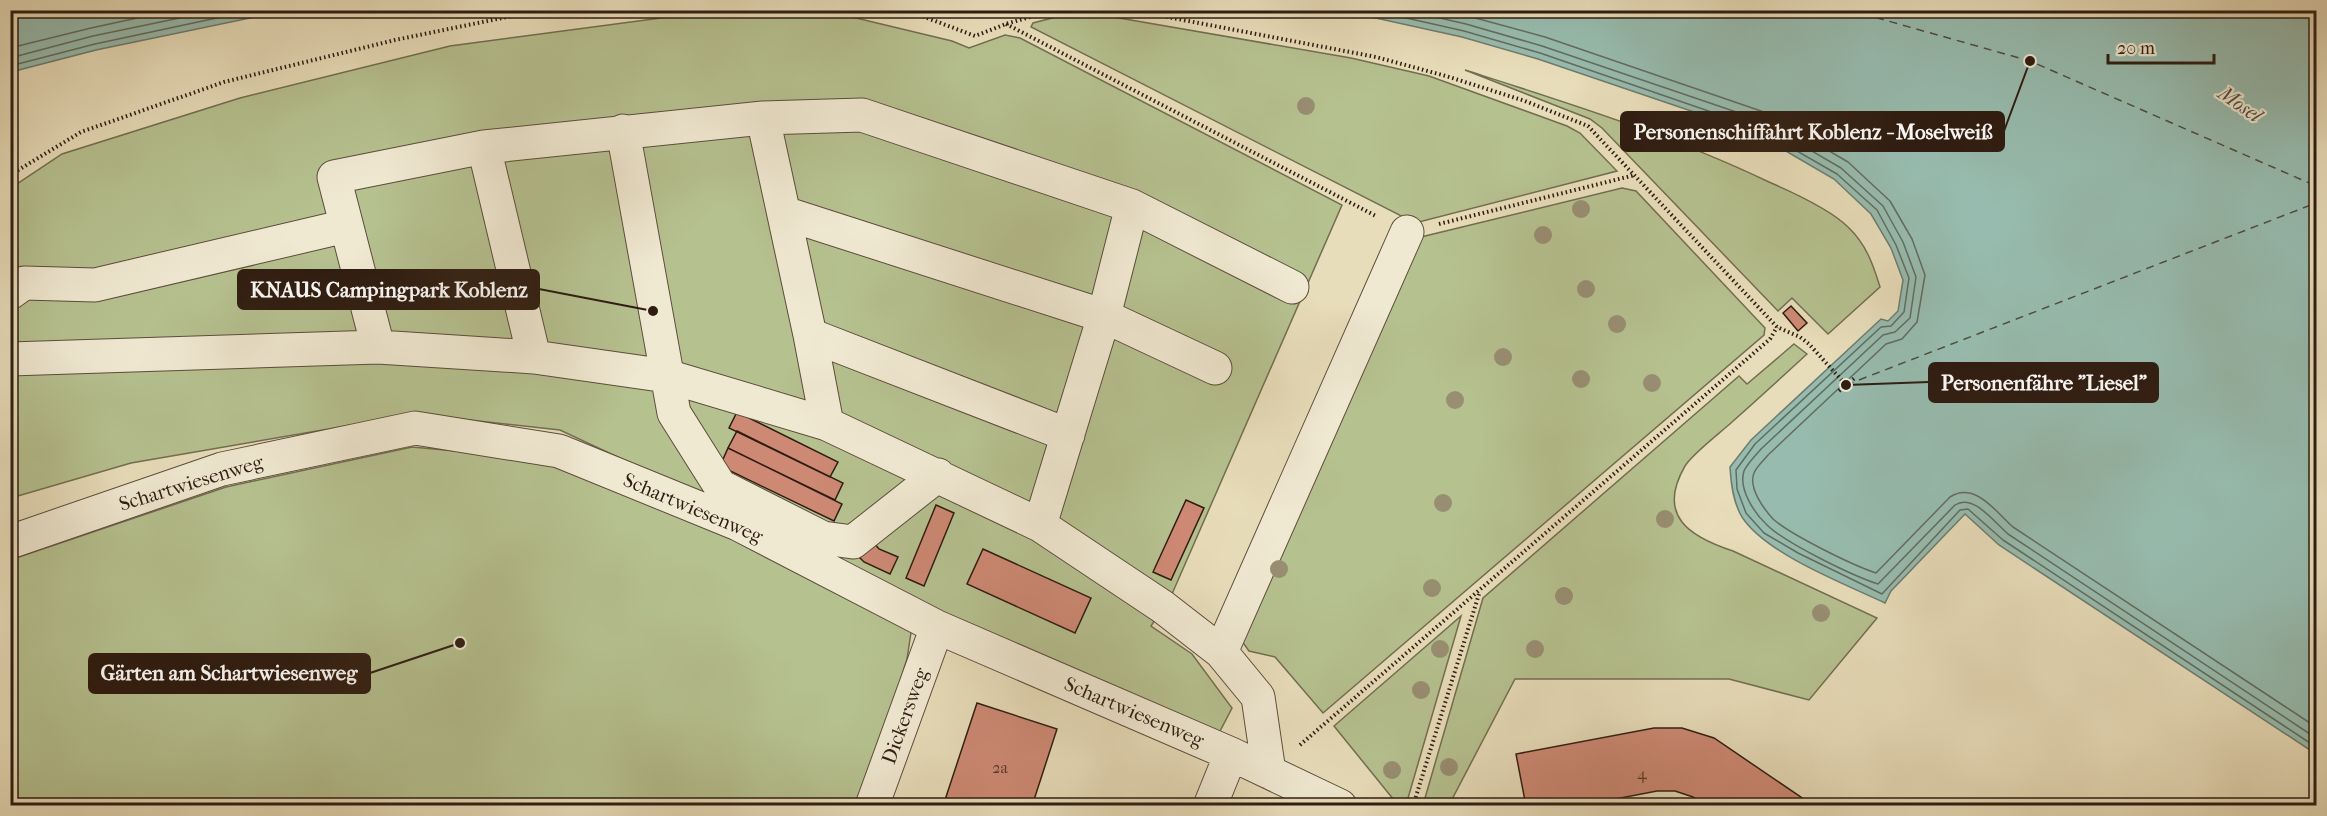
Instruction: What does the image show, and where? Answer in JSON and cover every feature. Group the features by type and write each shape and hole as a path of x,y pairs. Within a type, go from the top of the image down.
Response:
{"street":[{"path":"378,346 334,177 484,147 762,118 862,115 1132,206 1292,287"},
{"path":"762,118 810,335 827,424"},
{"path":"623,131 674,413 720,486 823,538 852,542 938,475"},
{"path":"484,147 534,357"},
{"path":"1040,525 1104,316 1132,206"},
{"path":"784,213 1104,316 1215,368"},
{"path":"10,293 24,283 95,285 346,226"},
{"path":"1221,652 1407,232"},
{"path":"810,335 1068,435"},
{"path":"10,359 378,346 534,357 667,376 827,424 1040,525 1163,607 1221,652 1257,697 1269,772"},
{"name":"Schartwiesenweg","path":"10,542 222,470 415,429 559,452 738,524 937,627 1231,754 1340,806"},
{"name":"Dickersweg","path":"872,806 937,627"},
{"path":"1210,806 1231,754"}],"path":[{"path":"10,176 81,132 224,82 395,40 541,10"},
{"path":"906,10 975,36 1054,10"},
{"path":"1131,10 1376,57 1446,75 1526,101 1588,126 1777,327 1800,337 1809,344 1846,385"},
{"path":"1006,24 1407,232 1636,175"},
{"path":"1269,772 1479,593 1770,339 1777,327"},
{"path":"1839,391 1856,377"},
{"path":"1413,806 1479,593"}],"green space":[{"path":"1075,12 1351,58 1429,76 1567,126 1580,133 1617,171 1415,223 1031,27 1033,23"},
{"path":"691,14 852,17 952,41 969,48 1005,35 1020,38 1342,205 1172,594 1151,626 1192,654 1232,708 1219,733 913,600 720,505 560,430 416,414 131,463 11,498 11,188 62,154 240,98 450,46"},
{"path":"1465,70 1695,149 1811,202 1832,214 1860,240 1875,270 1880,287 1828,334 1792,298 1778,311 1602,128 1590,119"},
{"path":"1622,188 1636,191 1765,328 1764,335 1323,713 1275,657 1249,651 1239,637 1417,238"},
{"path":"1794,344 1807,354 1685,466 1677,483 1674,498 1676,511 1682,522 1703,539 1877,618 1809,700 1729,679 1515,679 1449,805 1423,805 1483,598 1739,376 1747,384"},
{"path":"412,447 542,459 736,532 912,626 907,659 861,805 11,805 10,560 226,487"},
{"path":"1461,616 1406,805 1398,805 1334,726"}],"water":[{"path":"11,10 284,11 96,50 11,72"},
{"name":"Mosel","path":"1344,11 2316,11 2316,754 1999,545 1965,514 1891,591 1885,603 1808,567 1753,531 1736,505 1730,467 1751,440 1881,319 1888,321 1898,311 1903,280 1891,248 1871,214 1834,179 1753,132 1538,59 1462,37"}],"building":[{"path":"1791,306 1807,323 1798,331 1783,313"},
{"path":"737,412 838,462 830,477 729,428"},
{"path":"737,431 843,483 835,500 728,448"},
{"path":"728,448 842,504 834,521 720,466"},
{"path":"1186,500 1204,508 1171,580 1153,572"},
{"path":"936,505 954,513 924,586 906,578"},
{"path":"874,543 879,549 898,557 890,574 864,562 858,556"},
{"path":"983,549 1091,598 1075,633 967,584"},
{"path":"977,703 1057,729 1032,806 943,806"},
{"path":"1654,728 1682,728 1714,738 1814,806 1705,806 1693,797 1675,791 1657,791 1579,806 1526,806 1516,754"}],"ferry route":[{"path":"1849,10 2030,61 2316,186"},
{"path":"1846,385 2316,203"}],"place":[{"name":"Personenschiffahrt Koblenz - Moselweiß","path":"2030,61"},
{"name":"KNAUS Campingpark Koblenz","path":"653,311"},
{"name":"Personenfähre \"Liesel\"","path":"1846,385"},
{"name":"Gärten am Schartwiesenweg","path":"460,643"}]}
